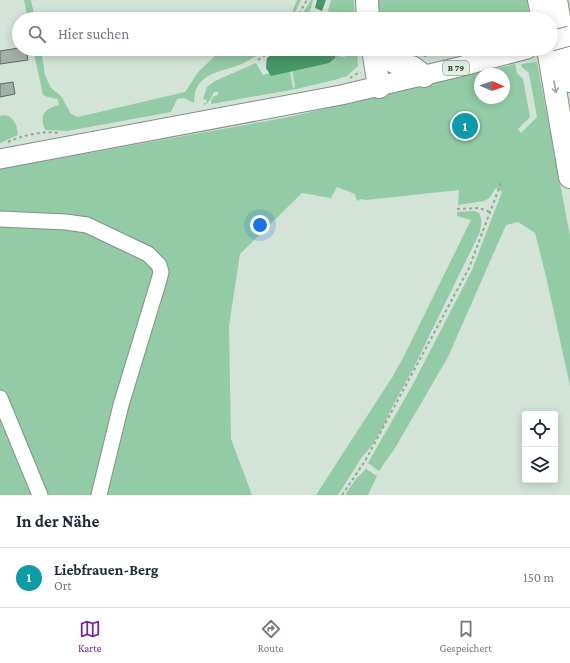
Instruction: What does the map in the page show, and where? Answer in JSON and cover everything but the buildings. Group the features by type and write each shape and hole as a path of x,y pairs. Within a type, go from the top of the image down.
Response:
{"highway":[{"path":"366,0 367,12"},
{"path":"539,0 542,12"},
{"path":"556,0 570,81"},
{"path":"375,56 379,87"},
{"path":"385,56 401,65 412,67 424,76"},
{"path":"549,56 570,177"}],"main road":[{"path":"558,40 570,36"},
{"name":"B 79","path":"424,76 503,56"},
{"path":"0,159 295,104 379,87 424,76"}],"lane":[{"path":"0,219 66,222 87,225 148,254 159,265 159,280 121,405 99,495"},
{"path":"0,398 40,495"}],"path":[{"path":"300,12 307,0"},
{"path":"258,60 264,56"},
{"path":"342,495 364,460 470,268 502,180"},
{"path":"457,209 479,208 490,212"}],"shaded area":[{"path":"24,0 31,0 34,12 27,12"},
{"path":"297,0 301,0 295,12 292,12"},
{"path":"311,0 313,0 310,12 303,12"},
{"path":"317,0 326,0 322,11 315,8"},
{"path":"331,0 354,0 355,12 328,12"},
{"path":"374,0 527,0 529,12 375,12"},
{"path":"35,56 42,56 45,75 51,88 61,96 71,114 78,117 185,92 199,71 214,56 256,56 242,64 217,72 203,79 198,85 195,93 194,103 184,98 177,99 171,112 67,131 46,130 43,120 44,113 59,105 58,99 43,95"},
{"path":"270,56 335,56 329,63 271,76 266,68 267,58"},
{"path":"327,56 346,57 343,56 357,56 358,66 347,76 296,89 211,104 211,100 214,96 218,95 218,92 214,92 209,101 204,105 207,100 203,99 207,87 215,81 256,63 263,75 274,72 266,64 267,58 290,70 293,88 295,87 292,70"},
{"path":"537,62 570,236 570,386 535,233 518,222 506,225 448,357 395,448 379,471 368,463 412,386 472,270 502,192 496,188 489,198 484,201 458,205 459,190 366,200 361,199 357,201 355,194 337,187 331,198 302,193 240,254 229,326 231,439 252,495 0,495 0,169 289,117 474,74 474,104 510,104 510,68 498,68 515,64 517,73 523,79 530,117 518,129 521,133 537,117 529,73 522,67 521,64"},
{"path":"5,115 15,122 18,135 0,143 0,116"},
{"path":"474,211 479,213 481,218 479,234 382,429 338,495 316,495 393,376 404,356 471,220 457,216 457,212"},
{"path":"366,469 377,476 368,495 345,495 355,480"}],"place":[{"name":"Liebfrauen-Berg","path":"465,126"}]}
